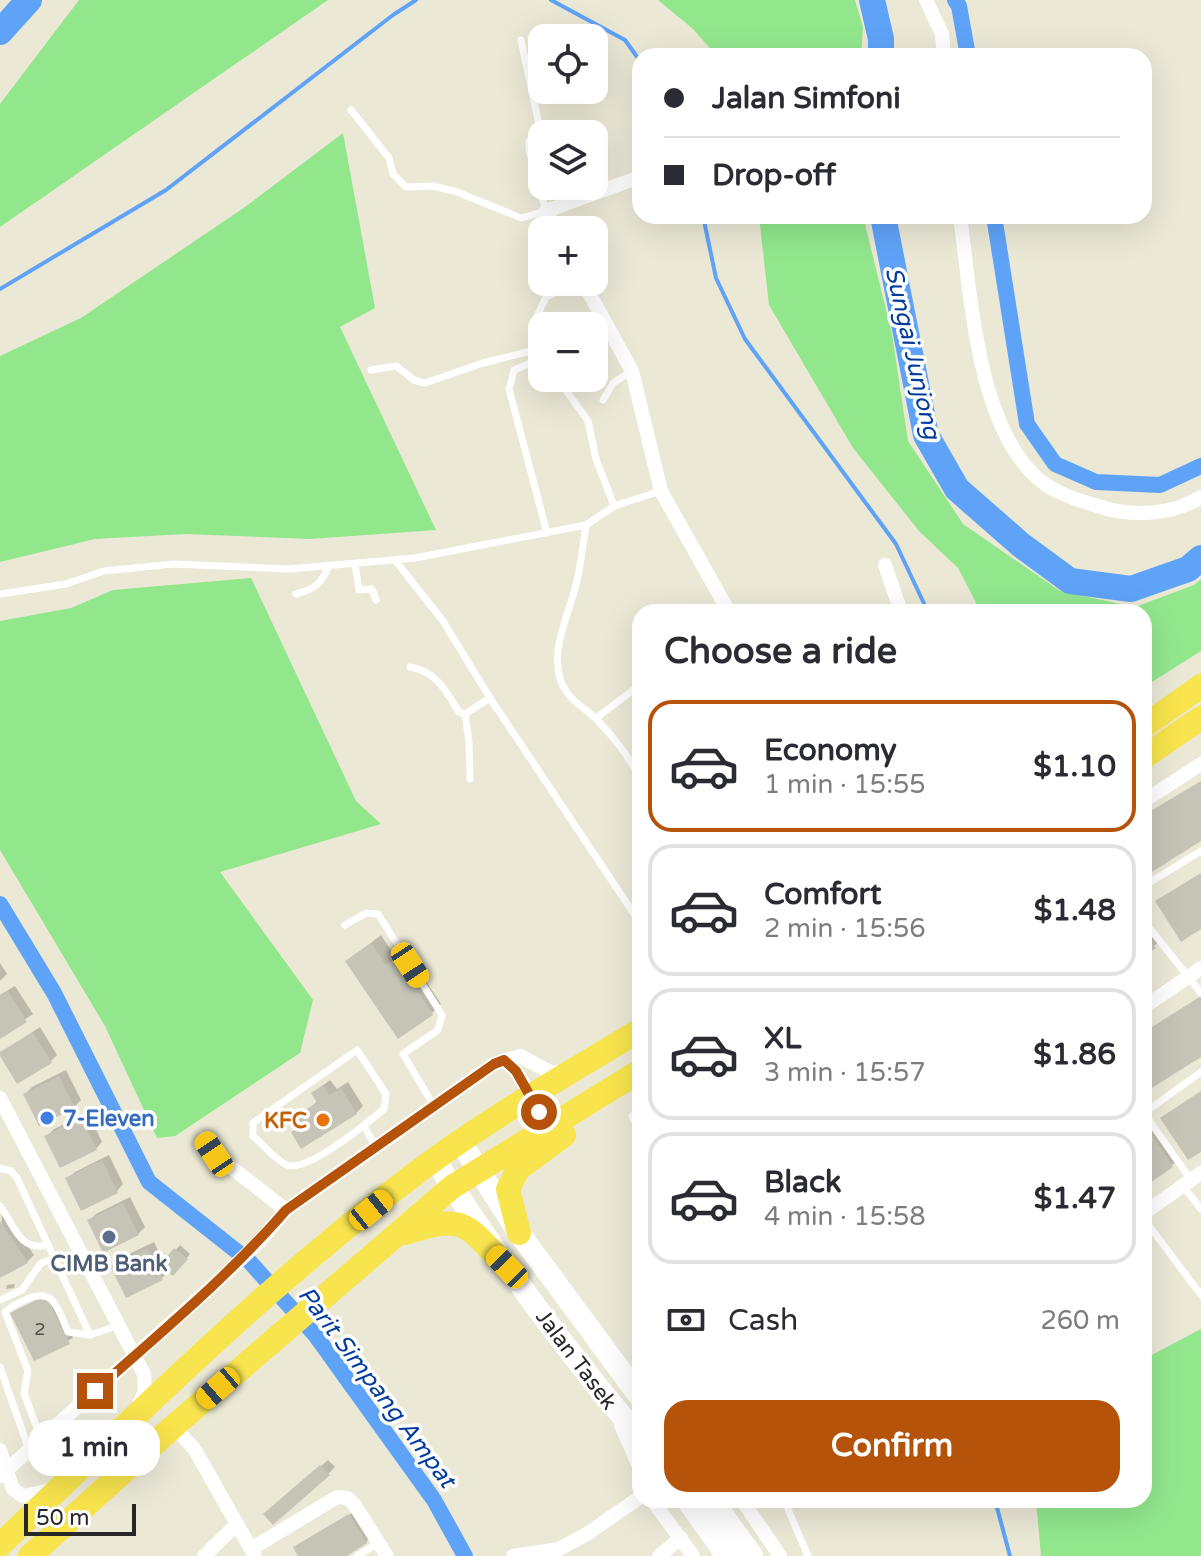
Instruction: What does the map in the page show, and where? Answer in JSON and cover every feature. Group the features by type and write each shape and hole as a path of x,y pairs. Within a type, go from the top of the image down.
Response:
{"highway":[{"path":"1152,720 1201,686"},
{"path":"1152,752 1201,718"},
{"path":"0,1545 301,1267 460,1141 632,1035"},
{"path":"30,1556 174,1426 452,1187 632,1076"},
{"path":"519,1233 508,1189 518,1169 598,1109 632,1078"},
{"path":"531,1096 548,1128"},
{"path":"396,1236 452,1221 467,1226 507,1267"}],"main road":[{"name":"Jalan Tasek","path":"460,1141 519,1233 632,1384"},
{"name":"Jalan Tasek","path":"435,1160 507,1267 632,1428"},
{"path":"693,1508 727,1556"},
{"path":"718,1508 752,1556"}],"street":[{"path":"926,0 942,34 943,48"},
{"path":"549,216 546,211 632,180"},
{"path":"961,224 990,397 1002,430 1037,477 1066,496 1109,510 1173,510 1201,497"},
{"path":"589,296 632,371 661,491 725,604"},
{"path":"885,565 898,604"},
{"path":"1152,796 1201,764"},
{"path":"1152,1002 1195,972"},
{"path":"4,1473 219,1280 259,1242 286,1210 494,1064 520,1056 552,1073 575,1069"},
{"path":"504,1060 516,1071 531,1096"},
{"path":"0,1098 144,1374 145,1390 133,1420"},
{"path":"205,1139 214,1154 286,1210"},
{"path":"1152,1210 1191,1179"},
{"path":"612,1405 632,1451"},
{"path":"174,1426 195,1450 253,1552 337,1497 347,1498 354,1504 382,1549"},
{"path":"0,1450 4,1473 13,1489 23,1496 61,1488"},
{"path":"513,1556 559,1549 632,1503"},
{"path":"658,1508 693,1556"},
{"path":"747,1508 780,1556"},
{"path":"204,1556 237,1524"},
{"path":"659,1556 681,1538"}],"lane":[{"path":"351,110 389,158 393,174 406,187 433,186 457,192 521,218 546,211 529,150 529,141 538,133 539,125 521,40"},
{"path":"371,370 396,366 414,380 425,383 528,352"},
{"path":"528,364 514,370 509,389 547,533"},
{"path":"603,400 613,383 632,371"},
{"path":"567,392 588,421 596,459 614,506"},
{"path":"0,594 66,584 104,571 173,564 289,569 395,560 586,525 614,506 661,491"},
{"path":"586,525 581,565 563,623 557,666 564,689 580,708 596,718 632,764"},
{"path":"395,560 443,621 490,698 632,911"},
{"path":"355,564 359,590 372,589 376,600"},
{"path":"296,594 312,590 322,583 329,566"},
{"path":"410,667 423,669 441,683 459,712 465,714"},
{"path":"596,718 632,691"},
{"path":"465,714 490,698"},
{"path":"465,714 470,779"},
{"path":"1152,881 1201,851"},
{"path":"345,925 366,913 378,914 442,1015 438,1030 403,1054 434,1106"},
{"path":"1152,929 1195,972 1201,993"},
{"path":"357,1050 386,1094 384,1109 364,1126 303,1166 287,1165 253,1136 253,1123 357,1050"},
{"path":"1152,1107 1201,1072"},
{"path":"1152,1124 1191,1179 1201,1209"},
{"path":"364,1126 376,1147"},
{"path":"0,1168 11,1171 17,1178 90,1335"},
{"path":"0,1206 22,1242 30,1246 47,1245"},
{"path":"1152,1227 1201,1295"},
{"path":"0,1300 22,1290 41,1263 53,1259"},
{"path":"41,1439 24,1393 28,1371 5,1312 38,1294 54,1300 68,1332 90,1335 117,1326"},
{"path":"0,1367 29,1450"},
{"path":"787,1508 808,1556"},
{"path":"357,1556 382,1549"}],"green space":[{"path":"79,0 328,0 0,227 0,104"},
{"path":"658,0 855,0 863,27 862,48 710,48 693,29"},
{"path":"343,133 375,308 340,327 436,530 310,539 186,534 95,539 0,562 0,356 81,318 245,207"},
{"path":"760,224 865,224 892,334 908,441 963,524 1060,591 1121,604 977,604 958,568 919,531 853,448 769,305"},
{"path":"251,578 356,801 381,824 220,872 313,1000 300,1053 175,1136 157,1138 105,1026 0,850 0,621 71,608 113,590"},
{"path":"1201,579 1201,651 1152,682 1152,604 1143,604 1194,585"},
{"path":"1201,1329 1201,1556 1041,1556 1037,1508 1152,1508 1152,1355"}],"building":[{"path":"1201,781 1201,841 1152,872 1152,810"},
{"path":"1201,873 1201,929 1181,942 1155,901"},
{"path":"371,943 386,965 396,959 433,1015 398,1039 345,961"},
{"path":"8,991 27,1022 0,1039 0,996"},
{"path":"1201,996 1201,1057 1152,1088 1152,1027"},
{"path":"33,1032 52,1063 17,1084 0,1052"},
{"path":"59,1076 75,1108 39,1126 23,1094"},
{"name":"KFC","path":"323,1085 329,1095 341,1088 357,1114 301,1149 291,1132 302,1125 296,1115 317,1103 311,1093"},
{"path":"1201,1091 1201,1152 1188,1160 1160,1118"},
{"path":"81,1118 97,1150 60,1168 44,1136"},
{"path":"1152,1135 1173,1167 1152,1181"},
{"path":"102,1160 118,1193 81,1211 65,1178"},
{"path":"123,1203 139,1235 103,1253 87,1220"},
{"path":"0,1221 28,1263 0,1278"},
{"path":"147,1248 163,1280 126,1298 110,1266"},
{"path":"174,1248 188,1259 173,1276 160,1265"},
{"path":"40,1298 49,1302 70,1344 34,1361 10,1313"},
{"path":"320,1465 330,1475 273,1525 263,1514"},
{"path":"349,1514 367,1543 347,1556 298,1556 293,1547"}],"waterway":[{"name":"Sungai Junjong","path":"0,32 29,0"},
{"path":"0,289 166,190 416,0"},
{"path":"551,0 625,40 632,50"},
{"name":"Sungai Junjong","path":"872,0 881,48"},
{"path":"955,0 959,6 967,48"},
{"path":"705,224 716,278 745,339 896,544 924,604"},
{"name":"Sungai Junjong","path":"885,224 926,435 957,489 1021,545 1070,581 1131,589 1188,569 1201,558"},
{"path":"995,224 1027,424 1055,464 1096,482 1160,485 1201,466"},
{"name":"Parit Simpang Ampat","path":"0,904 54,993 149,1182 249,1261 316,1336 434,1500 465,1556"},
{"path":"997,1508 1010,1556"}],"place":[{"name":"7-Eleven","path":"47,1118"},
{"name":"KFC","path":"323,1120"},
{"name":"CIMB Bank","path":"109,1237"}],"route":[{"path":"95,1391 219,1280 259,1242 286,1210 494,1064 504,1060 516,1071 539,1112"}]}
